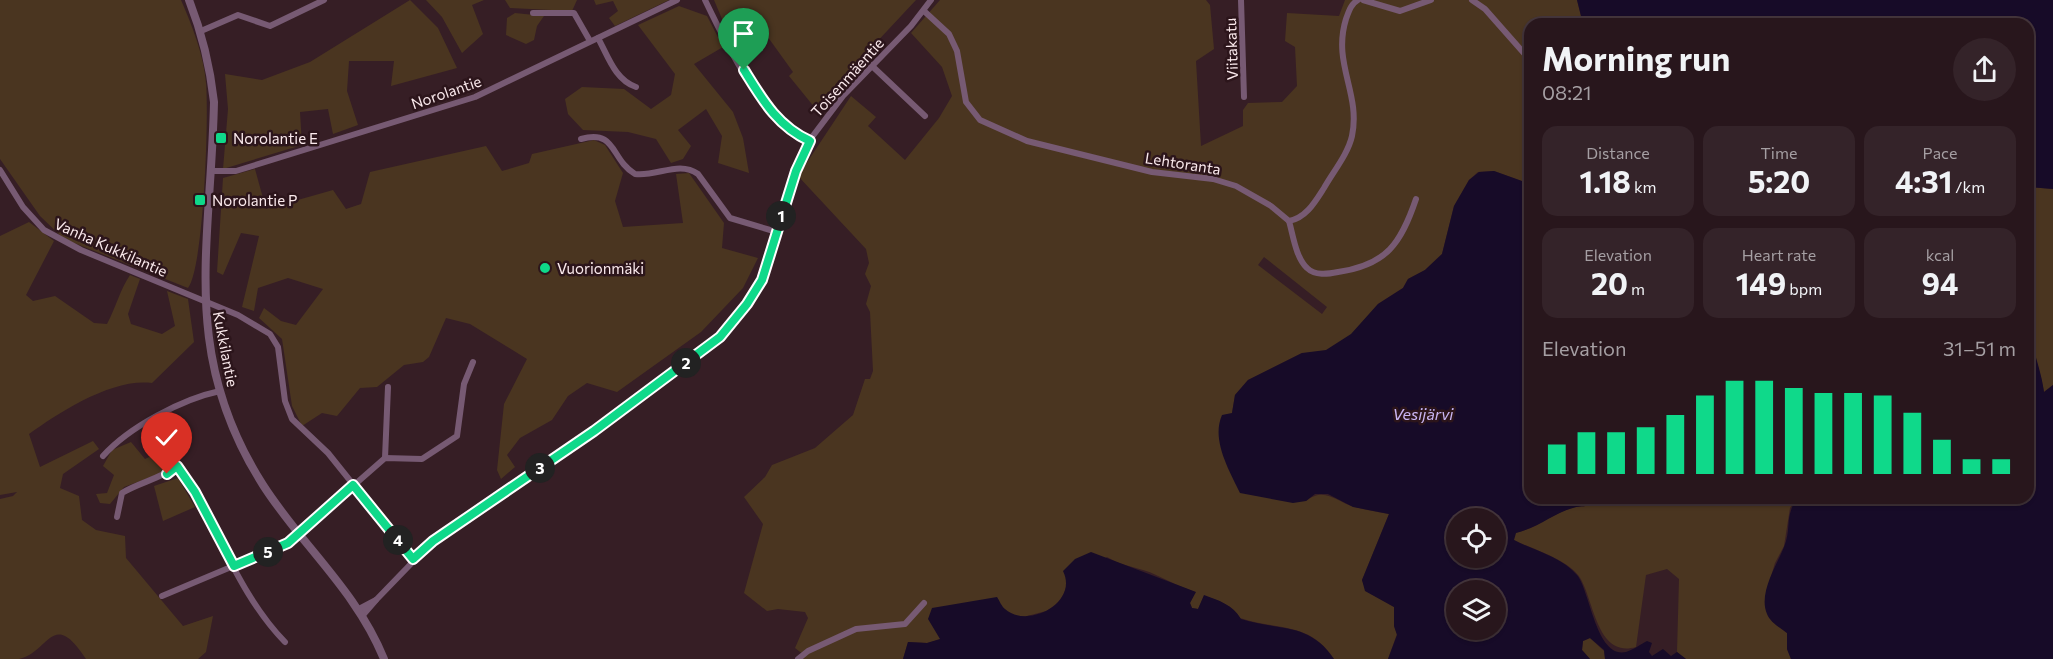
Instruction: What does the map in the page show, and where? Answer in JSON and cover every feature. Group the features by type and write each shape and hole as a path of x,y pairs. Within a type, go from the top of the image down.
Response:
{"street":[{"name":"Kukkilantie","path":"189,0 201,31 211,73 214,102 205,237 204,300 210,352 220,391 232,426 252,466 300,534 361,612 384,659"},
{"path":"201,31 238,15 265,25 276,25 324,0"},
{"name":"Norolantie","path":"211,171 236,171 475,97 677,0"},
{"path":"705,0 735,56 774,116 794,134 810,141"},
{"name":"Toisenmäentie","path":"361,612 376,600 413,559 433,541 594,431 720,337 756,291 766,271 796,171 810,141 825,117 931,0"},
{"name":"Viitakatu","path":"1241,0 1244,97"},
{"path":"1358,0 1352,5 1347,15 1340,46 1354,111 1352,137 1339,164 1306,213 1297,220 1289,221 1301,261 1316,274 1351,270 1372,263 1394,247 1406,228 1416,198"},
{"path":"1363,0 1400,11 1431,0"},
{"path":"1472,0 1485,9 1524,53"},
{"name":"Lehtoranta","path":"924,10 949,34 957,51 966,102 980,120 1027,141 1152,172 1214,179 1236,186 1271,206 1289,221"},
{"path":"533,13 574,13 590,41"},
{"path":"598,38 618,75 626,83 636,87"},
{"path":"871,65 925,116"},
{"path":"581,139 595,135 604,138 628,170 635,174 682,168 692,170 698,174 730,218 777,232"},
{"name":"Vanha Kukkilantie","path":"0,170 30,217 44,230 81,250 238,315 270,334 278,347 285,401 292,419 328,453 413,559"},
{"path":"162,596 288,543 385,458 422,459 457,436 464,384 473,362"},
{"path":"385,458 388,387"},
{"path":"104,456 111,448 155,417 196,397 220,391"},
{"path":"117,517 122,493 134,486 151,482 177,466 195,492 253,602 285,642"},
{"path":"798,659 808,651 856,629 905,624 924,603"}],"shaded area":[{"path":"0,0 181,0 200,51 205,73 207,100 202,222 198,252 188,288 64,239 40,216 0,159"},
{"path":"410,0 438,28 457,68 391,86 394,61 349,61 347,91 358,125 333,134 328,109 300,112 302,145 223,169 228,109 225,74 262,80 310,62"},
{"path":"426,0 484,0 472,5 483,34 462,53 442,17"},
{"path":"505,0 577,0 572,11 510,8"},
{"path":"594,0 669,0 615,26 609,18 618,11 613,1 596,5"},
{"path":"714,0 916,0 815,108 789,76 793,72 749,11 725,26"},
{"path":"940,0 1206,0 1210,5 1214,49 1196,61 1201,146 1243,126 1243,110 1248,103 1282,102 1297,86 1295,47 1285,41 1287,13 1339,16 1345,0 1577,0 1582,18 1524,18 1524,182 1494,171 1478,172 1469,180 1454,206 1442,254 1425,270 1408,279 1403,288 1378,304 1331,358 1302,353 1248,380 1235,395 1232,413 1306,501 1319,495 1325,495 1348,505 1389,514 1362,580 1366,591 1394,607 1394,626 1397,634 1388,659 1334,659 1314,638 1292,629 1240,618 1229,606 1204,596 1198,609 1192,608 1190,603 1195,592 1150,572 1107,557 1068,580 1061,599 1046,611 927,643 908,642 903,659 801,659 804,655 795,648 808,618 805,612 778,609 767,611 744,593 763,524 744,497 765,477 772,465 815,448 853,415 865,379 870,379 873,371 870,312 866,304 871,286 865,274 869,263 866,249 798,176 851,96 876,117 868,126 905,160 939,118 952,96 942,67 911,33","holes":["1264,257 1327,307 1322,314 1258,265"]},
{"path":"679,6 707,16 723,47 694,64 733,112 743,138 749,173 718,163 722,136 706,109 678,130 691,146 683,159 671,163 656,139 628,132 583,130 568,114 565,99 582,87 624,89 651,109 671,95 675,74 638,25"},
{"path":"515,13 544,16 537,26 534,40 526,44 506,35 507,18"},
{"path":"594,140 605,145 623,173 615,201 623,227 683,223 676,174 689,173 724,223 722,248 758,258 743,288 701,332 617,392 587,383 568,396 552,420 520,438 507,455 515,467 501,479 497,470 504,404 527,359 470,324 446,318 429,357 423,362 404,365 377,387 360,388 337,416 322,413 302,426 292,406 282,339 259,318 264,308 281,321 296,325 323,289 288,278 258,288 254,311 242,307 259,236 241,233 223,275 217,272 223,178 255,169 266,209 333,190 346,209 361,204 370,172 486,146 502,171 529,163 532,154"},
{"path":"2034,187 2053,189 2053,385 2044,392 2034,350"},
{"path":"29,222 54,241 26,295 33,301 55,296 94,323 107,324 130,275 140,279 128,314 131,324 162,334 175,326 167,291 188,299 194,342 152,383 120,386 87,398 29,434 40,467 93,441 99,449 63,474 60,488 79,496 82,520 96,530 125,536 126,558 183,626 213,616 206,652 198,659 86,659 75,644 65,636 58,635 51,637 29,655 19,659 0,659 0,499 13,496 17,492 0,495 0,236"},
{"path":"171,416 178,436 181,458 162,473 124,487 110,504 100,503 96,494 107,493 114,475 103,466 112,450 131,442 145,459 168,448 158,422"},
{"path":"178,478 195,507 163,521 154,486"},
{"path":"1793,504 1790,508 1784,546 1775,563 1769,583 1773,622 1787,633 1787,649 1791,659 1686,659 1677,652 1679,579 1667,569 1646,575 1636,647 1622,648 1612,644 1598,623 1578,575 1557,559 1514,540 1515,533 1531,528 1560,512 1594,505"},
{"path":"1590,638 1604,651 1605,659 1590,659 1582,650 1583,641"}],"water":[{"path":"1577,0 2053,0 2053,189 2034,187 2034,18 1582,18"},
{"name":"Vesijärvi","path":"1494,171 1524,182 1524,504 1596,504 1576,507 1560,513 1516,533 1514,540 1564,563 1577,575 1601,635 1616,651 1626,652 1647,641 1652,643 1649,652 1652,656 1663,649 1671,656 1677,652 1686,659 1605,659 1604,650 1590,638 1583,641 1582,650 1590,659 1388,659 1397,635 1394,626 1394,607 1365,591 1362,580 1389,514 1353,507 1328,494 1315,494 1306,501 1293,503 1240,493 1223,455 1219,434 1222,415 1232,413 1235,395 1248,380 1302,353 1326,350 1351,334 1378,304 1403,288 1408,279 1425,270 1442,254 1454,206 1469,180 1479,172"},
{"path":"2034,349 2044,392 2053,385 2053,659 1791,659 1787,649 1787,633 1768,617 1765,597 1784,547 1793,505 2034,504"},
{"path":"1091,552 1196,592 1190,603 1192,608 1198,609 1204,595 1220,601 1238,614 1241,619 1303,633 1314,638 1334,659 903,659 908,642 927,643 940,639 928,619 932,608 997,597 1004,608 1014,614 1026,616 1037,614 1048,610 1064,594 1066,583 1063,571 1075,559"}],"place":[{"name":"Norolantie E","path":"221,138"},
{"name":"Norolantie P","path":"200,200"},
{"name":"Vuorionmäki","path":"545,268"}],"route":[{"path":"167,474 177,466 195,492 234,566 288,543 353,485 413,559 433,541 594,431 706,349 736,319 756,291 766,271 796,171 810,141 794,134 774,116 744,70"}]}
